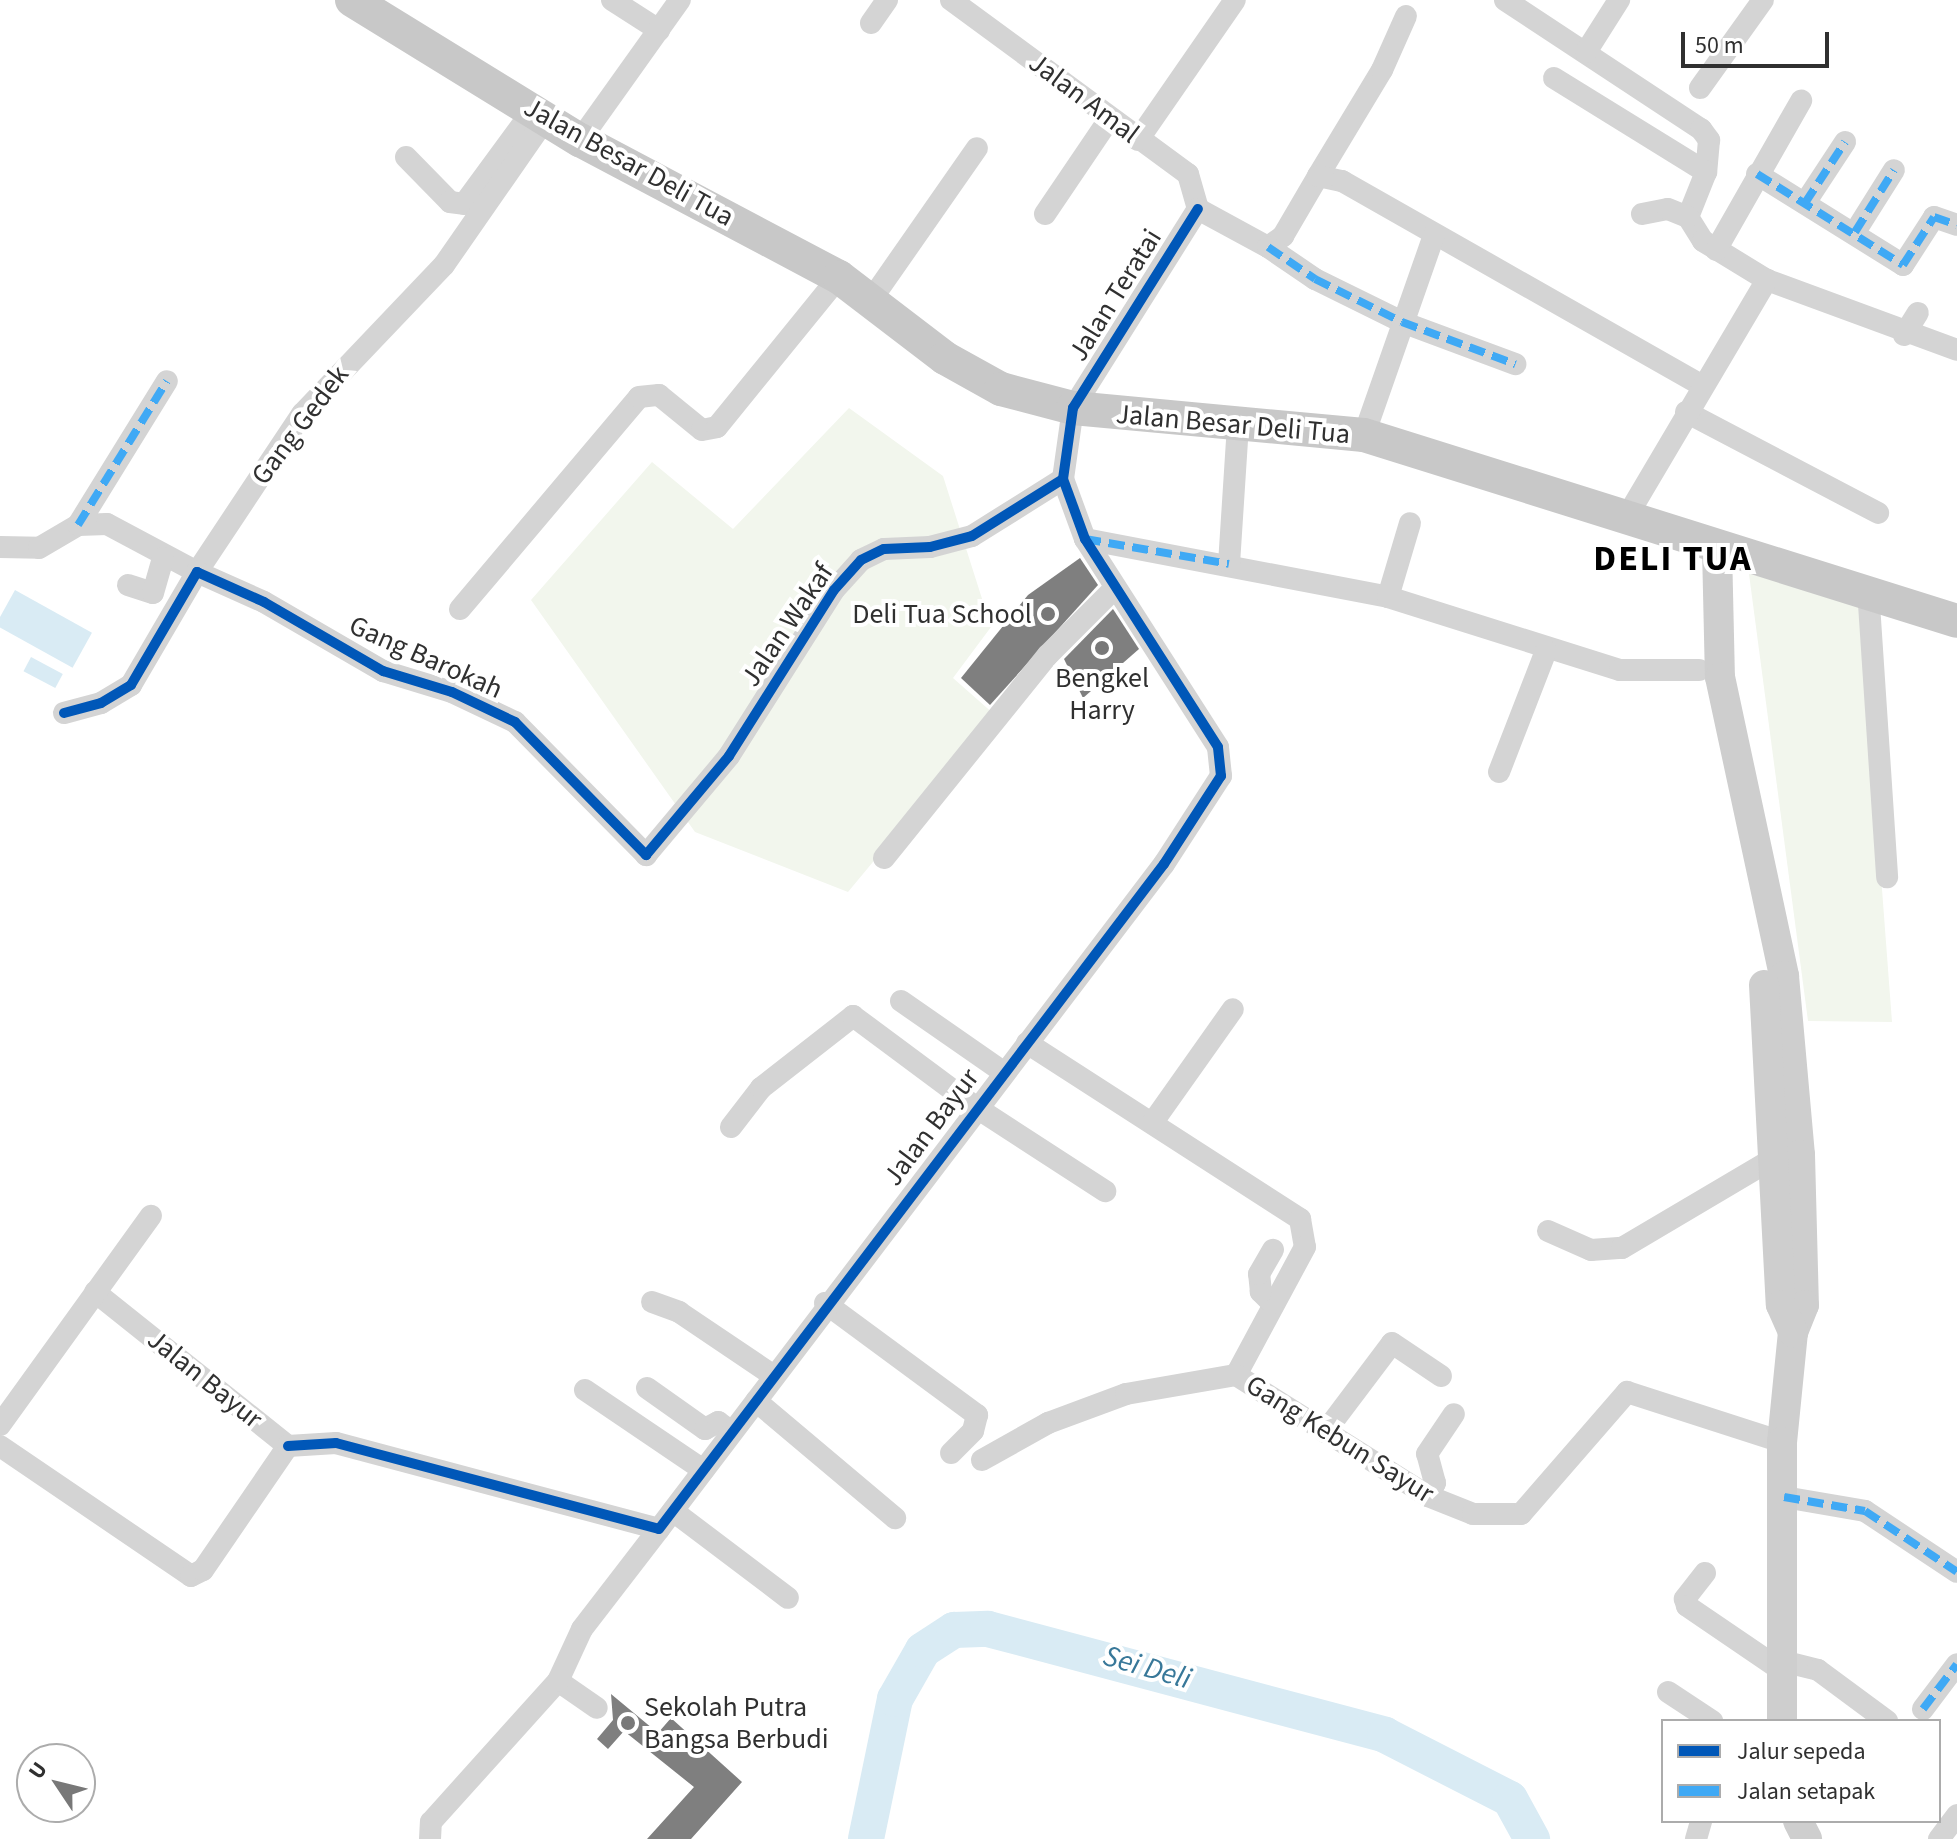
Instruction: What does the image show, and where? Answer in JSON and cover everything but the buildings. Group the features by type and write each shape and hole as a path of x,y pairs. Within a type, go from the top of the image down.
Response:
{"main road":[{"name":"Jalan Besar Deli Tua","path":"352,0 580,140 839,277 963,370 1001,389 1073,408 1364,435 1707,546 1868,589 1957,621"},
{"path":"1707,546 1699,670 1763,977 1776,1157 1781,1305 1793,1332"},
{"path":"1707,546 1720,677 1793,1042 1804,1305 1793,1332 1782,1442 1782,1719"}],"street":[{"path":"612,0 659,30"},
{"path":"580,140 680,0"},
{"path":"871,23 887,0"},
{"name":"Jalan Amal","path":"951,0 1188,174 1198,209"},
{"path":"1138,140 1235,0"},
{"path":"1505,0 1701,129 1709,140 1706,172 1688,217 1694,232 1716,250 1767,280 1904,335 1957,350"},
{"path":"1586,52 1619,0"},
{"path":"1700,88 1763,0"},
{"path":"1268,247 1283,236 1382,70 1406,16"},
{"path":"1554,78 1706,172"},
{"path":"1716,250 1801,101"},
{"path":"406,157 450,202 464,204 540,114"},
{"name":"Gang Gedek","path":"64,713 101,703 131,685 197,572 302,414 444,265 540,114"},
{"path":"1045,214 1110,118"},
{"path":"1805,203 1845,142"},
{"path":"871,300 977,148"},
{"path":"1855,232 1894,170"},
{"path":"1757,174 1855,232 1903,265 1934,217 1957,225"},
{"path":"1318,176 1358,187 1434,235 1700,384"},
{"path":"1198,209 1268,247 1297,270 1402,322 1515,364"},
{"name":"Jalan Teratai","path":"1073,408 1198,209"},
{"path":"1642,214 1668,209 1688,217"},
{"path":"1364,435 1434,235"},
{"path":"460,609 639,397 659,395 702,430 717,427 839,277"},
{"path":"1626,518 1700,384 1767,280"},
{"path":"1904,335 1918,313"},
{"path":"0,547 39,548 78,525 167,381"},
{"name":"Jalan Bayur","path":"95,1292 288,1446 336,1443 666,1520 825,1303 1164,864 1221,776 1218,747 1085,539 1063,479 1073,408"},
{"path":"1686,412 1878,513"},
{"path":"1229,564 1238,423"},
{"name":"Jalan Wakaf","path":"646,855 729,756 834,590 861,560 884,549 930,547 972,536 1063,479"},
{"path":"1388,597 1410,523"},
{"path":"78,525 107,524 163,558 197,572"},
{"path":"1085,539 1229,564 1388,597 1546,651 1641,674 1699,670"},
{"path":"128,585 153,593 163,558"},
{"name":"Gang Barokah","path":"197,572 264,602 383,671 452,692 515,722 646,855"},
{"path":"884,858 1048,655 1115,588"},
{"path":"1868,589 1887,877"},
{"path":"1499,772 1546,651"},
{"path":"901,1001 1003,1072"},
{"path":"1153,1122 1233,1009"},
{"path":"731,1127 761,1088 850,1016 977,1108 1105,1191"},
{"name":"Gang Kebun Sayur","path":"1027,1043 1153,1122 1305,1226 1305,1247 1272,1303 1236,1375 1428,1496 1473,1514 1521,1514 1627,1392 1782,1442"},
{"path":"1548,1231 1591,1250 1622,1248 1776,1157"},
{"path":"0,1425 151,1216"},
{"path":"1272,1303 1261,1292 1259,1274 1273,1250"},
{"path":"652,1302 679,1312 774,1376"},
{"path":"825,1303 977,1415 973,1431 951,1453"},
{"path":"1325,1432 1392,1343 1441,1376"},
{"path":"982,1460 1048,1423 1126,1394 1236,1375"},
{"path":"647,1388 705,1429 718,1422 732,1432"},
{"path":"585,1390 703,1470"},
{"path":"756,1401 895,1518"},
{"path":"1428,1496 1435,1483 1427,1454 1454,1414"},
{"path":"0,1446 191,1576 203,1570 288,1446"},
{"path":"1784,1497 1865,1511 1957,1572"},
{"path":"430,1839 431,1822 558,1681 582,1629 666,1520 788,1598"},
{"path":"1705,1573 1685,1599 1687,1606 1782,1665 1818,1670 1884,1719"},
{"path":"1923,1709 1957,1664"},
{"path":"558,1681 597,1708"},
{"path":"1668,1692 1709,1719"},
{"path":"1939,1839 1957,1815"}],"shaded area":[{"path":"849,408 943,476 991,627 953,678 995,715 848,892 695,832 531,600 652,462 733,529"},
{"path":"1749,574 1860,597 1892,1022 1808,1021"},
{"path":"15,590 92,633 73,668 0,627 0,617"},
{"path":"31,657 63,674 55,688 23,671"}],"waterway":[{"name":"Sei Deli","path":"866,1839 895,1699 923,1650 954,1630 988,1629 1385,1735 1510,1799 1532,1839"}],"marked path":[{"path":"1805,203 1845,142"},
{"path":"1855,232 1894,170"},
{"path":"1757,174 1903,265 1934,217 1957,225"},
{"path":"1268,247 1315,279 1402,322 1515,364"},
{"path":"78,525 167,381"},
{"path":"1085,539 1229,564"},
{"path":"1784,1497 1865,1511 1957,1572"},
{"path":"1923,1709 1957,1664"}],"cycle path":[{"path":"288,1446 336,1443 659,1529 1164,864 1221,776 1218,747 1085,539 1063,479 1073,408 1198,209"},
{"path":"64,713 101,703 131,685 197,572 264,602 383,671 452,692 515,722 646,855 729,756 834,590 861,560 884,549 930,547 972,536 1063,479"}],"place":[{"name":"Deli Tua School","path":"1048,614"},
{"name":"Bengkel Harry","path":"1102,648"},
{"name":"Sekolah Putra Bangsa Berbudi","path":"628,1723"}],"district":[{"name":"DELI TUA","path":"1673,559"}]}
